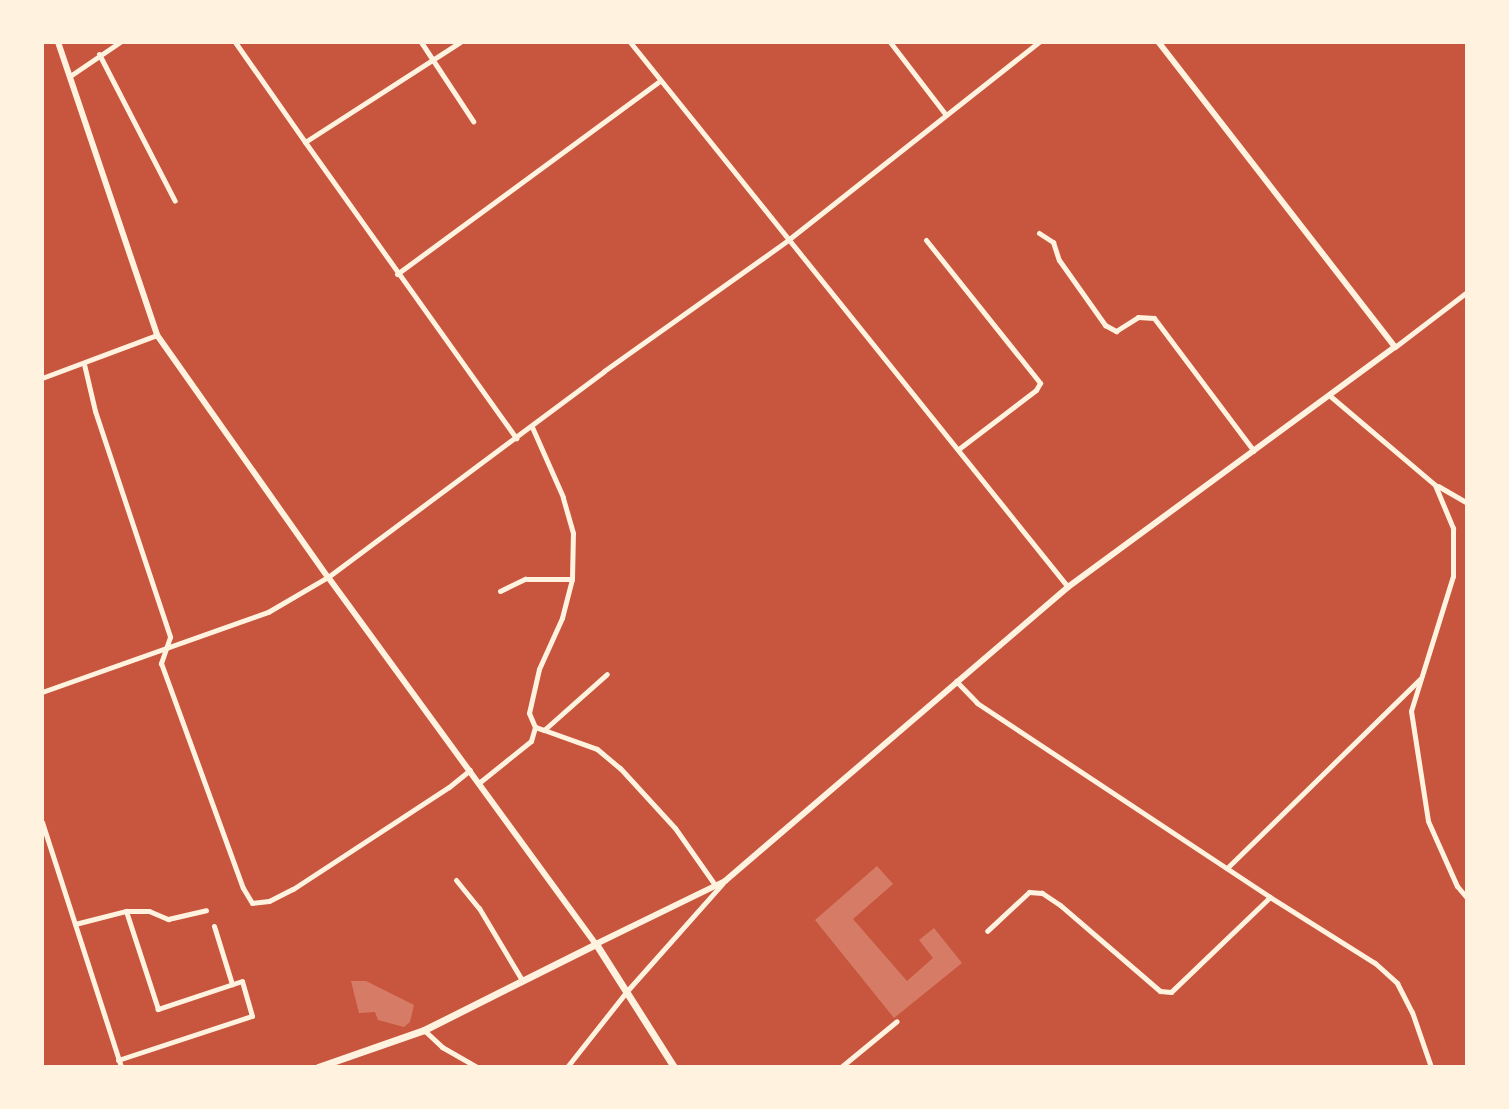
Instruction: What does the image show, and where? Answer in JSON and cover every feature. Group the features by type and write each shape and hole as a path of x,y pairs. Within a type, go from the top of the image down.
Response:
{"main road":[{"path":"318,1067 424,1030 596,944 674,1067"}],"street":[{"path":"58,42 157,335 328,578 480,782 596,944 725,881"},
{"path":"69,76 120,42"},
{"path":"235,42 397,274 516,438"},
{"path":"421,42 473,121"},
{"path":"305,142 460,42"},
{"path":"630,42 788,240 960,448 1068,587"},
{"path":"890,42 946,115"},
{"path":"42,692 268,611 328,578 788,240 1039,42"},
{"path":"1158,42 1395,347"},
{"path":"99,54 175,201"},
{"path":"397,274 660,81"},
{"path":"1039,233 1053,242 1059,260 1105,325 1116,331 1138,317 1154,318 1254,451"},
{"path":"926,240 1040,383 1036,390 960,448"},
{"path":"567,1067 627,990 725,881 956,681 1068,587 1467,292"},
{"path":"42,378 157,335"},
{"path":"84,364 95,411 170,637 161,663 243,888 252,903 269,901 292,889 449,788 470,770"},
{"path":"1329,395 1435,485 1467,503"},
{"path":"480,782 531,741 535,727 529,713 539,669 562,618 572,579 573,533 564,497 532,427"},
{"path":"1435,485 1453,528 1455,559 1410,711 1428,821 1457,886 1467,898"},
{"path":"500,592 525,579 572,579"},
{"path":"544,730 607,674"},
{"path":"1227,868 1421,678"},
{"path":"956,681 977,703 1270,897 1375,963 1397,983 1412,1012 1431,1067"},
{"path":"535,727 597,749 620,768 675,828 715,885"},
{"path":"42,821 120,1064 219,1029 229,1021 252,1016 242,981 158,1009 126,911"},
{"path":"456,880 479,908 522,980"},
{"path":"987,931 1029,892 1042,893 1060,905 1160,991 1171,992 1270,897"},
{"path":"75,924 126,911 149,911 168,919 206,910"},
{"path":"214,926 232,984"},
{"path":"841,1067 897,1021"},
{"path":"424,1030 442,1047 477,1067"}],"building":[{"path":"877,866 893,884 853,919 907,981 933,958 919,940 934,928 962,963 894,1018 815,920"},
{"path":"351,981 366,981 414,1005 410,1022 404,1027 378,1020 375,1012 359,1013"}]}
